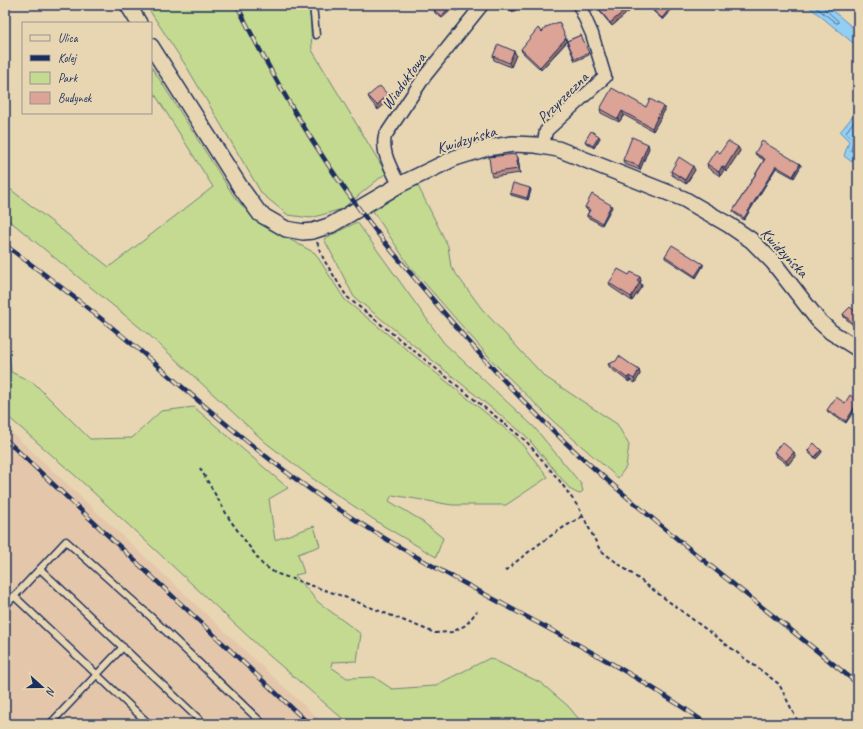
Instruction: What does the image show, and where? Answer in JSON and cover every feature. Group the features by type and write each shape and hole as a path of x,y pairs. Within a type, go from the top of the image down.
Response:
{"street":[{"path":"128,5 138,22"},
{"name":"Wiaduktowa","path":"399,185 385,154 383,143 385,136 425,76 482,5"},
{"name":"Przyrzeczna","path":"543,146 546,131 605,78 592,34 579,5"},
{"name":"Kwidzyńska","path":"152,48 240,188 260,214 286,230 303,232 313,231 331,225 399,185 455,158 487,148 513,144 543,146 558,149 684,199 729,225 751,240 773,262 822,324 858,350"}],"lane":[{"path":"312,5 316,35"},
{"path":"5,606 66,541 151,617 262,724"},
{"path":"40,569 204,724"},
{"path":"14,596 149,724"},
{"path":"50,724 122,647"}],"path":[{"path":"313,231 324,260 347,297 526,441 559,480 579,508 600,550 779,684 799,724"},
{"path":"200,468 230,520 262,564 275,573 342,596 435,633 452,632 466,625 477,611"},
{"path":"505,572 531,548 583,516"}],"shaded area":[{"path":"5,426 324,724 5,724"}],"green space":[{"path":"146,5 314,5 310,13 312,50 386,173 342,209 311,218 288,215 262,194 188,69"},
{"path":"152,68 235,198 259,223 315,253 345,300 517,438 548,477 506,505 452,505 392,495 389,501 419,519 443,538 436,557 382,525 312,478 265,442 149,335 5,217 5,185 109,267 213,187 152,90"},
{"path":"417,184 448,246 451,267 482,309 544,376 617,424 629,445 626,467 618,478 553,421 496,365 408,264 373,211"},
{"path":"357,222 444,343 534,427 581,484 583,491 579,494 571,490 525,435 354,297 324,239"},
{"path":"5,349 9,353 11,372 34,383 90,439 132,438 161,411 194,407 288,488 269,499 275,540 314,526 320,546 298,554 304,573 295,575 318,602 361,634 357,661 332,662 331,667 347,678 374,677 392,689 434,686 490,658 541,683 568,706 583,724 349,724 265,652 79,479 5,414"}],"water":[{"path":"807,5 826,5 858,32 858,47"},
{"path":"858,110 858,151 852,162 844,156 849,141 840,132"}],"building":[{"path":"437,5 452,5 441,16 434,10"},
{"path":"505,5 517,5 512,11"},
{"path":"606,5 631,5 610,23 600,10"},
{"path":"655,5 673,5 662,18 652,9"},
{"path":"559,22 566,38 540,67 521,49 538,28 542,32 546,27"},
{"path":"581,35 589,53 575,59 567,41"},
{"path":"498,44 514,51 509,63 493,56"},
{"path":"380,86 388,95 377,105 368,96"},
{"path":"612,88 646,107 650,99 663,106 652,128 622,111 618,119 600,109"},
{"path":"591,131 599,136 593,146 585,141"},
{"path":"632,137 648,144 639,166 623,160"},
{"path":"728,141 738,147 725,168 722,166 719,172 707,164 716,150 720,153"},
{"path":"762,141 800,164 793,176 776,166 744,218 733,211 765,159 755,153"},
{"path":"516,154 518,169 491,173 489,157"},
{"path":"679,157 693,166 685,180 671,171"},
{"path":"513,183 530,188 527,198 510,193"},
{"path":"592,194 611,205 602,223 587,215 590,210 585,207"},
{"path":"672,245 703,264 695,276 665,256"},
{"path":"618,269 629,275 631,272 640,277 637,280 640,282 631,297 609,283"},
{"path":"850,307 858,314 858,319 854,324 843,314"},
{"path":"619,356 639,370 634,379 629,376 627,378 608,364 616,361"},
{"path":"850,395 858,402 846,421 827,410 836,397 845,403"},
{"path":"782,442 794,452 786,461 774,452"},
{"path":"814,443 821,450 815,457 808,450"}],"railway":[{"path":"237,5 268,65 302,124 339,181 386,244 490,365 561,439 614,486 858,684"},
{"path":"5,245 105,321 258,450 334,506 426,562 616,666 707,724"},
{"path":"5,439 309,724"}]}
